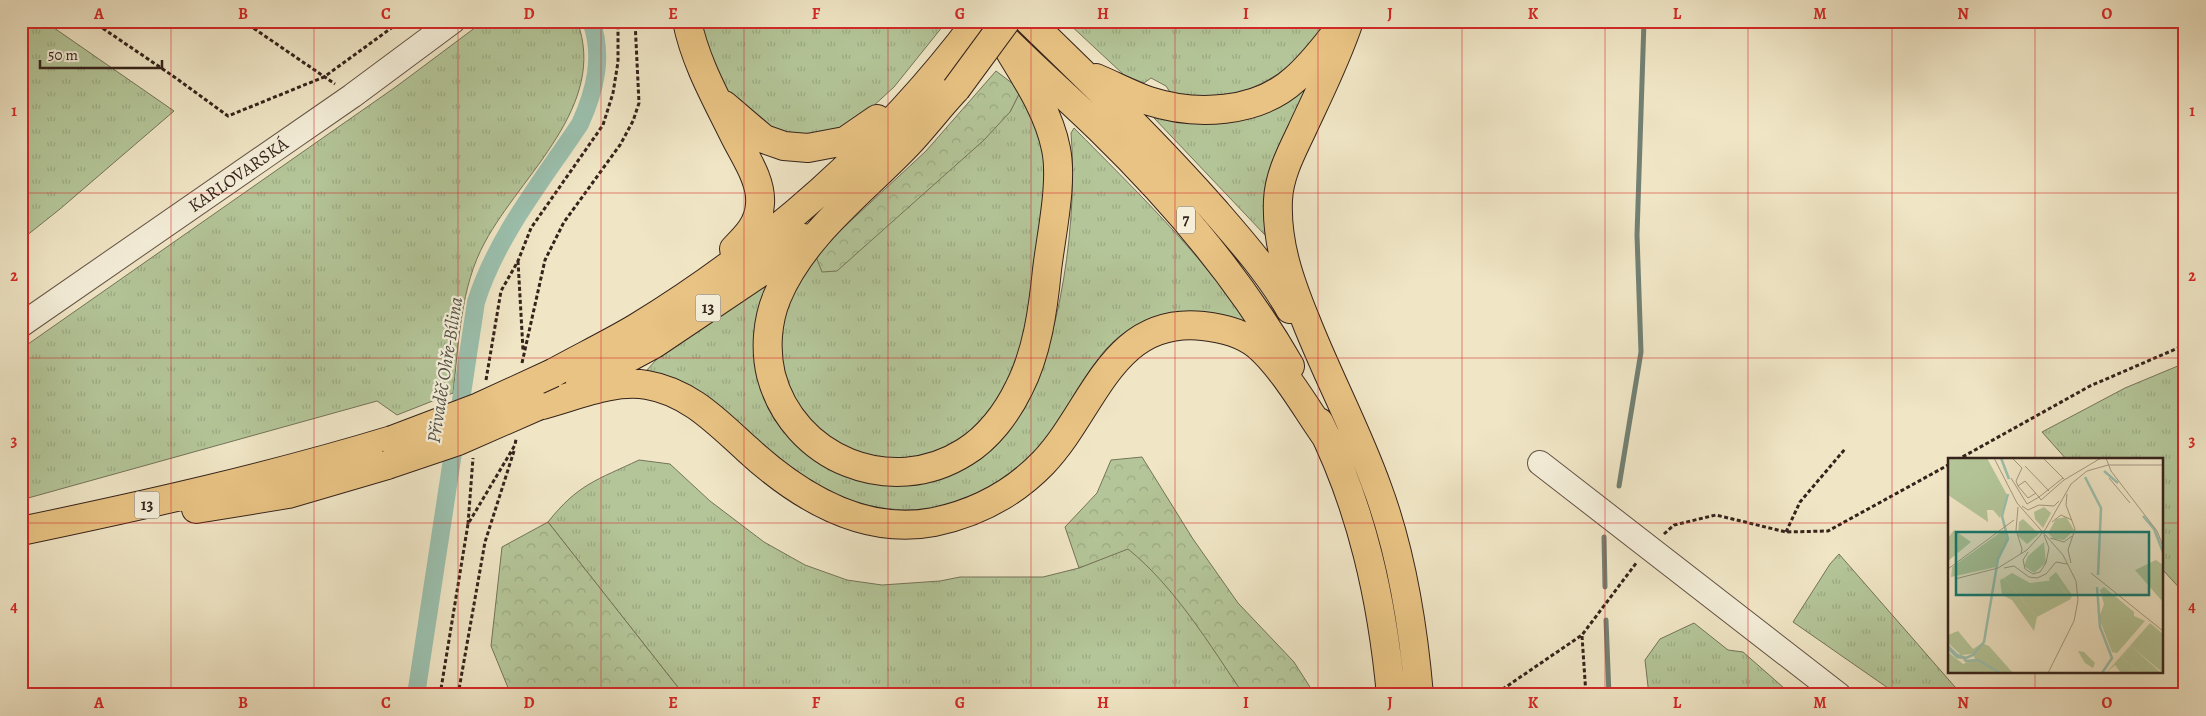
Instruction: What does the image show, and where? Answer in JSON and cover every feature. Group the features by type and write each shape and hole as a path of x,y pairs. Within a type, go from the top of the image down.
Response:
{"highway":[{"path":"687,21 702,66 758,185 760,204 755,224 750,233 697,288"},
{"name":"13","path":"389,453 458,441 547,403 654,344 758,274 852,198 907,145 946,80 978,21"},
{"name":"7","path":"1029,21 1186,177 1238,237 1285,300 1325,369 1378,488 1408,601 1419,695"},
{"path":"1079,70 1148,101 1174,108 1228,109 1266,97 1294,80 1322,51 1345,21"},
{"path":"1325,369 1288,275 1282,252 1278,198 1286,166 1340,51 1349,21"},
{"path":"852,198 808,247 793,267 777,297 770,322 768,349 774,384 785,408 800,430 827,453 843,462 860,468 888,472 915,472 933,467 966,452 980,441 1004,413 1020,388 1034,349 1044,299 1059,174 1056,150 1049,124 998,26"},
{"name":"13","path":"21,532 164,514 280,495 389,453 479,407 553,373 636,328 747,252 813,198 882,133 946,80 998,26"},
{"name":"7","path":"998,26 1167,198 1219,258 1264,320 1300,382 1327,438 1353,501 1369,554 1381,611 1391,695"},
{"path":"718,99 764,138 784,146 808,148 827,146 845,141 946,80"},
{"path":"547,403 619,385 644,384 665,389 688,400 712,416 778,477 806,496 834,511 866,520 897,524 931,522 968,514 998,499 1024,481 1045,461 1068,431 1119,355 1145,336 1173,326 1192,324 1226,330 1256,344 1270,358 1327,438"}],"street":[{"name":"KARLOVARSKÁ","path":"21,325 352,96 453,21"},
{"path":"1540,462 1838,695"}],"path":[{"path":"92,21 228,116 324,77 401,21"},
{"path":"243,21 352,96"},
{"path":"484,390 501,291 518,261 531,228 603,125 613,93 618,62 618,21"},
{"path":"521,372 523,354 545,260 564,222 620,145 639,102 635,21"},
{"path":"518,261 523,354"},
{"path":"1961,458 2090,386 2185,345"},
{"path":"458,695 485,542 515,445 516,436"},
{"path":"468,524 515,445"},
{"path":"440,695 468,524 470,478 475,448"},
{"path":"1786,532 1800,502 1846,449"},
{"path":"1497,693 1582,635 1649,546 1674,525 1716,515 1786,532 1828,531 1948,465"},
{"path":"1582,635 1586,695"}],"green space":[{"path":"21,21 44,21 174,111 21,240"},
{"path":"484,21 577,21 584,52 581,82 571,110 556,138 485,242 477,259 465,296 453,393 397,415 377,401 21,500 21,349 397,86"},
{"path":"699,21 947,21 894,87 858,120 841,131 808,137 769,129 727,92 715,70"},
{"path":"1066,21 1327,21 1320,35 1305,52 1268,80 1254,87 1225,96 1197,98 1172,95 1166,86 1151,78 1144,83 1124,75"},
{"path":"996,71 1021,90 1010,112 984,140 837,271 822,272 815,254 926,151"},
{"path":"1311,83 1265,195 1265,235 1154,118 1205,121"},
{"path":"1021,90 1040,127 1049,174 1034,297 1011,384 974,434 913,462 847,453 797,411 779,365 781,316 815,254 997,124 1010,112"},
{"path":"1074,128 1166,222 1209,271 1248,324 1229,317 1189,312 1169,314 1150,319 1132,328 1101,355 1053,429 1035,452 1013,473 987,490 958,503 943,507 904,510 881,508 839,496 801,476 782,462 711,400 682,383 646,371 657,359 776,278 764,387 877,481 1018,416 1033,387 1046,354 1064,279 1072,202 1073,166 1071,133"},
{"path":"2185,363 2185,594 2164,571 2164,458 2065,458 2042,432 2125,388"},
{"path":"1142,457 1193,539 1238,603 1294,662 1315,695 1244,695 1177,599 1145,564 1128,549 1079,568 1065,527 1097,493 1111,460"},
{"path":"639,460 670,464 710,501 764,542 805,565 847,580 882,585 940,581 960,577 1043,577 1079,568 1128,548 1161,578 1191,616 1244,695 684,695 548,522 569,499 589,484"},
{"path":"548,522 684,695 511,695 491,646 502,547"},
{"path":"1839,554 1962,695 1898,695 1793,622 1830,564"},
{"path":"1694,623 1728,650 1743,652 1792,695 1649,695 1645,660 1660,639"}],"waterway":[{"name":"Přivaděč Ohře-Bílina","path":"416,695 476,302 485,278 508,232 580,124 585,112 594,86 597,60 597,47 591,21"},
{"path":"1619,486 1641,352 1637,235 1644,21"},
{"path":"1604,537 1605,587"},
{"path":"1606,620 1609,695"}]}
